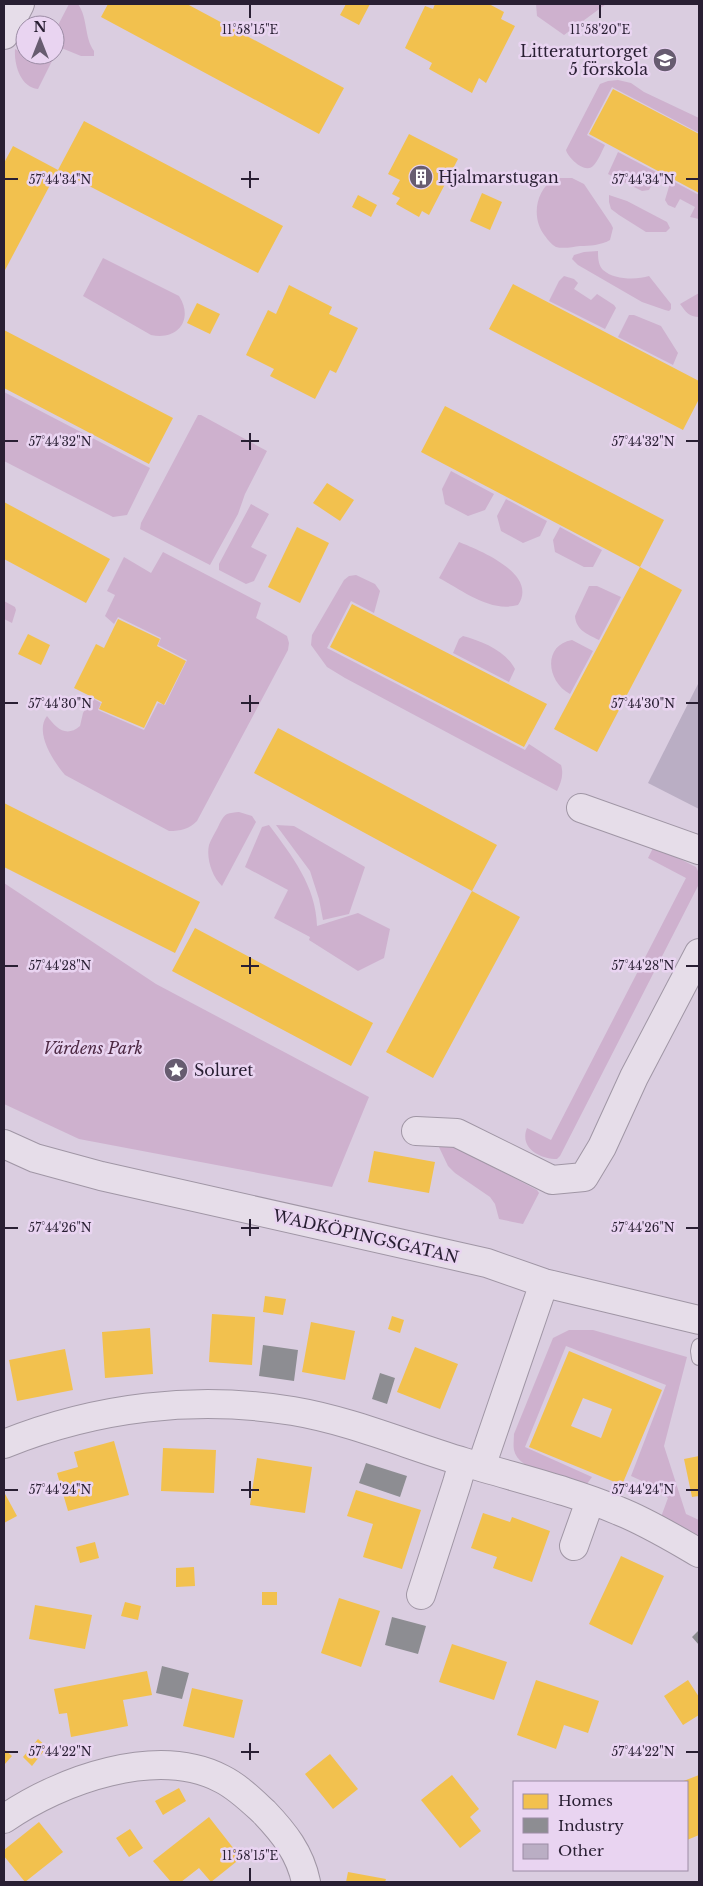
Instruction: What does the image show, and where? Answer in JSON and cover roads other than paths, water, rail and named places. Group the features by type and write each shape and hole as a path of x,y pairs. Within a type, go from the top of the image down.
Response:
{"street":[{"path":"4,35 20,4"},
{"path":"581,808 699,850"},
{"path":"416,1131 457,1134 552,1180 584,1177 602,1147 634,1077 699,953"},
{"name":"WADKÖPINGSGATAN","path":"4,1144 34,1158 101,1176 487,1263 544,1282 699,1320"},
{"path":"422,1595 544,1282"},
{"path":"4,1444 75,1420 115,1411 168,1406 234,1405 294,1411 516,1476 619,1511 699,1553"},
{"path":"574,1546 590,1501"},
{"path":"4,1819 60,1788 120,1769 161,1765 195,1770 222,1779 248,1797 283,1832 302,1865 306,1882"}],"lane":[{"path":"699,1346 699,1358"}],"place":[{"name":"Litteraturtorget 5 förskola","path":"665,60"},
{"name":"Hjalmarstugan","path":"421,177"},
{"name":"Soluret","path":"176,1070"}],"park label":[{"name":"Värdens Park","path":"93,1048"}]}
